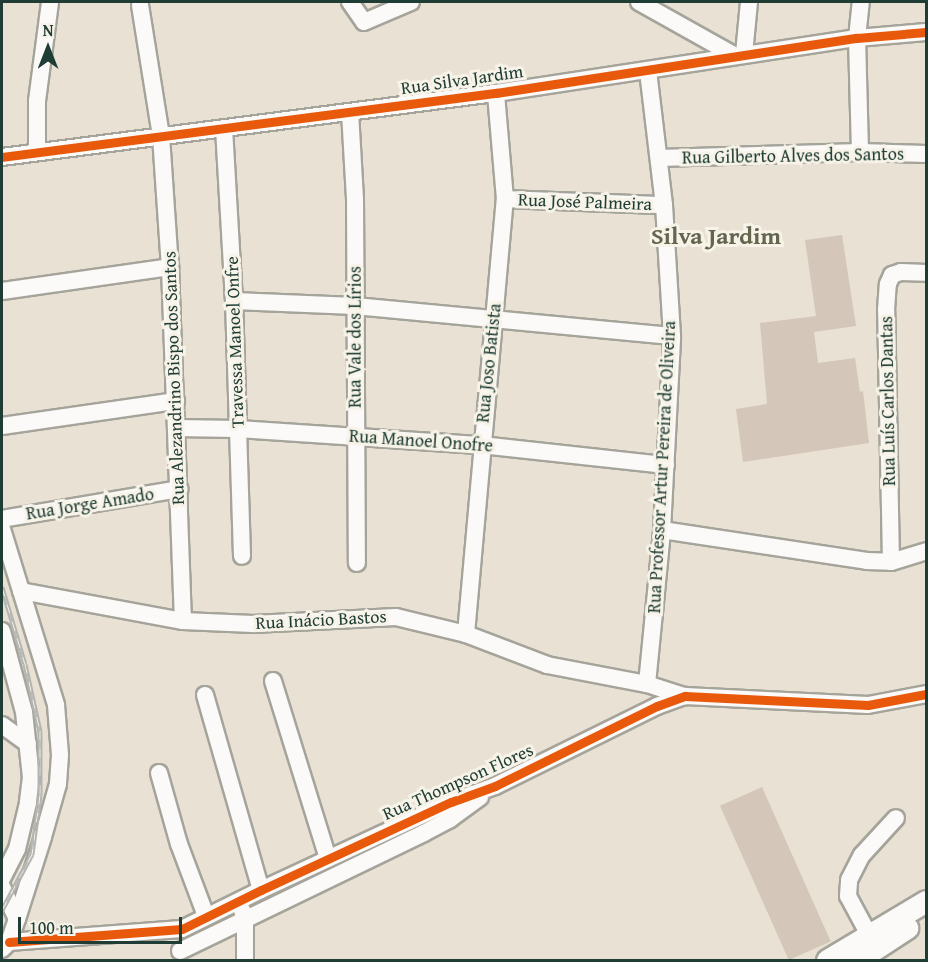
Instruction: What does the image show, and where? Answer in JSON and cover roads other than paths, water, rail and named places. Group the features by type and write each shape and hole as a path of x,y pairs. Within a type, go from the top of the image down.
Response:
{"main road":[{"path":"834,959 869,935 927,901"},
{"path":"858,960 927,916"}],"street":[{"path":"37,152 37,101 50,2"},
{"path":"350,2 364,22 411,2"},
{"path":"639,2 739,55 748,2"},
{"path":"860,152 857,38 861,2"},
{"name":"Rua Alezandrino Bispo dos Santos","path":"141,5 161,136 170,267 183,621"},
{"name":"Rua Silva Jardim","path":"2,157 496,93 857,38 927,32"},
{"name":"Rua Professor Artur Pereira de Oliveira","path":"647,684 662,530 672,336 664,205 648,71"},
{"name":"Rua Joso Batista","path":"466,634 481,445 505,199 496,93"},
{"name":"Rua Vale dos Lírios","path":"350,112 355,199 357,563"},
{"name":"Travessa Manoel Onfre","path":"224,128 234,302 242,556"},
{"name":"Rua Gilberto Alves dos Santos","path":"659,158 860,152 927,154"},
{"name":"Rua José Palmeira","path":"505,199 664,205"},
{"path":"2,291 170,267"},
{"name":"Rua Luís Carlos Dantas","path":"891,562 886,310 888,284 892,275 901,272 927,273"},
{"path":"234,302 355,306 672,336"},
{"path":"2,426 176,401"},
{"name":"Rua Manoel Onofre","path":"176,428 238,429 481,445 666,465"},
{"name":"Rua Jorge Amado","path":"2,519 179,489"},
{"path":"2,528 56,705 60,755 58,784 17,919 5,946"},
{"path":"662,530 867,561 891,562 927,551"},
{"name":"Rua Inácio Bastos","path":"21,591 183,621 253,624 396,617 466,634 547,665 647,684 685,696"},
{"path":"2,631 24,712 30,777 28,803 17,849 2,879"},
{"path":"273,681 332,857 343,872"},
{"name":"Rua Thompson Flores","path":"5,946 182,929 239,900 451,802 495,786 657,706 685,696 868,705 927,694"},
{"path":"205,695 261,890"},
{"path":"2,724 24,712"},
{"path":"2,724 28,744"},
{"path":"159,773 179,844 206,916"},
{"name":"Rua Thompson Flores","path":"173,956 450,819 495,786"},
{"path":"869,935 848,896 849,880 868,848 896,818"},
{"path":"2,887 17,919"},
{"path":"239,900 245,920 245,960"},
{"path":"173,956 182,929"}],"railway":[{"path":"2,587 25,664 40,731 40,795 32,854 2,910"}],"district":[{"name":"Silva Jardim","path":"716,236"}]}
